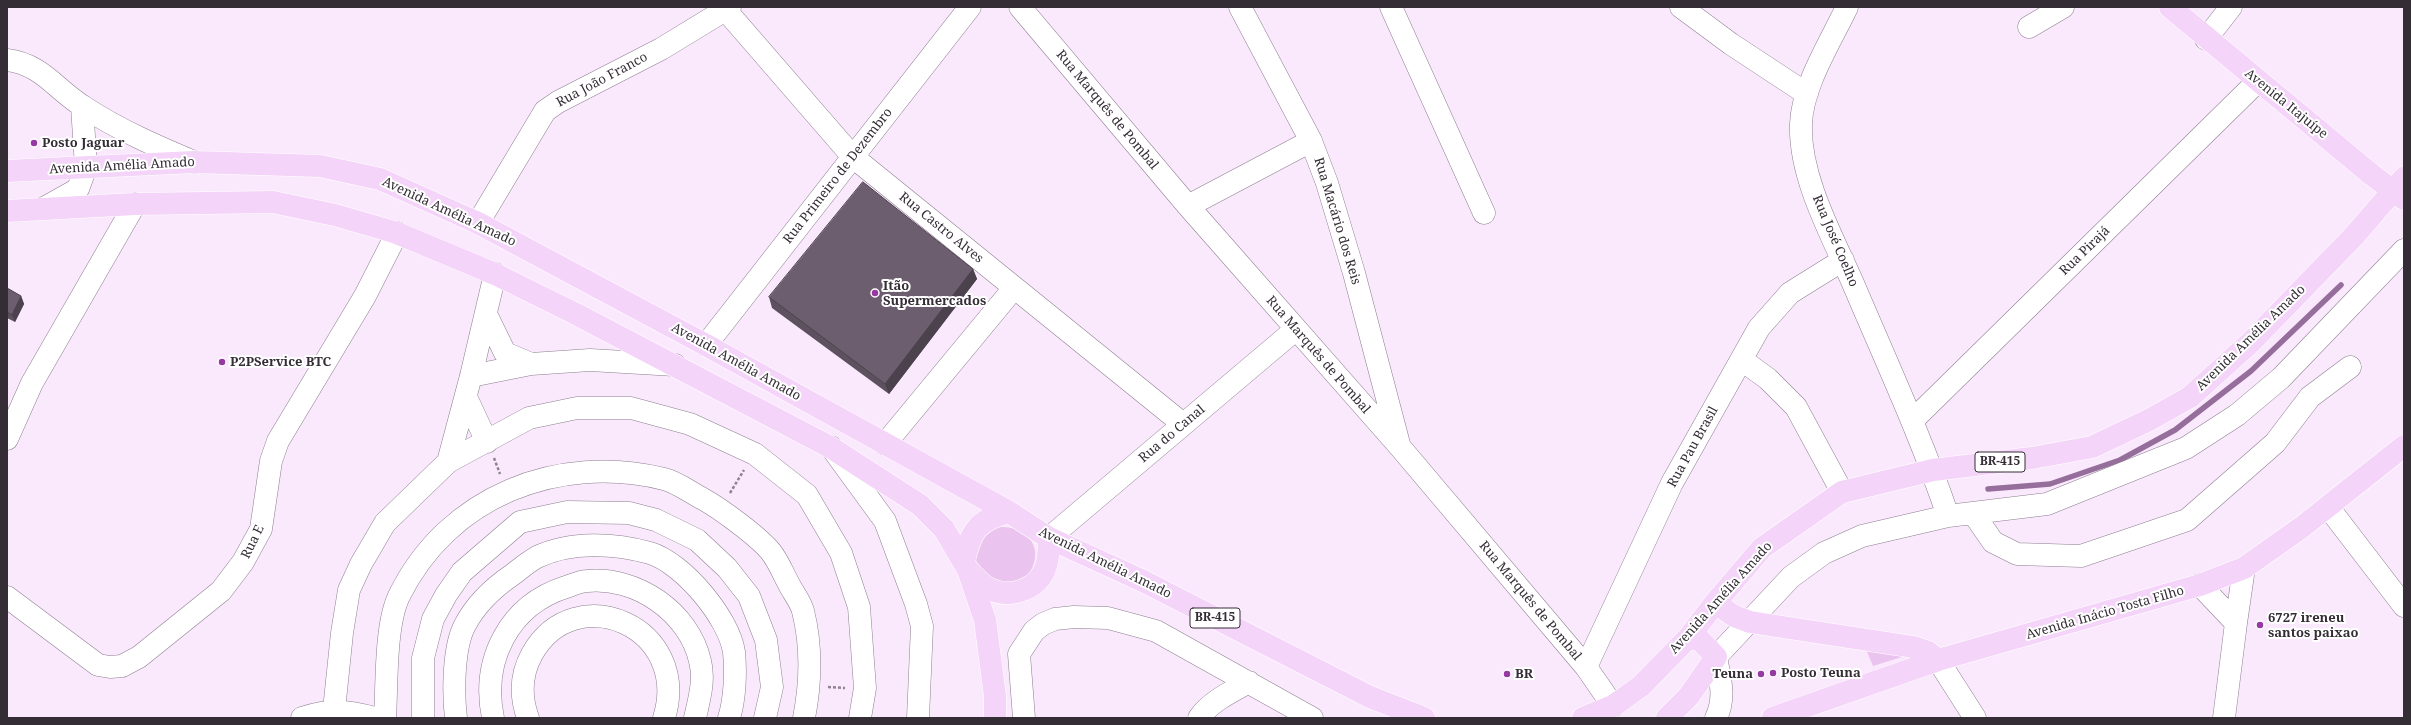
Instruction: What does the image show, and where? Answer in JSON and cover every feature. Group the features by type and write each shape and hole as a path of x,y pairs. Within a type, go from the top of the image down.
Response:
{"main road":[{"name":"Avenida Itajuípe","path":"2170,7 2206,39 2258,81 2400,189"},
{"name":"Avenida Amélia Amado","path":"7,171 194,162 327,167 380,179 478,223 706,345 1009,512 1049,538 1143,581 1370,697 1424,718"},
{"name":"Avenida Amélia Amado","path":"1583,718 1613,706 1641,686 1688,637 1715,602 1762,548 1842,492 1933,470 2032,458 2092,447 2149,420 2190,397 2251,342 2400,189"},
{"path":"7,211 135,204 273,202 335,215 397,234 495,274 675,365 830,446 920,505 944,529 966,566 985,620 994,696 995,718"},
{"name":"Avenida Inácio Tosta Filho","path":"1773,718 1938,660 2200,585 2244,568 2328,507 2404,446"},
{"path":"966,566 973,532 982,522 994,516 1009,512"},
{"path":"966,566 989,589 1002,593 1016,593 1029,588 1039,579 1046,567 1049,538"},
{"path":"1715,602 1734,616 1750,622 1913,647 1928,652 1938,660"},
{"path":"1667,718 1689,696 1716,657 1701,641 1688,637"},
{"path":"1370,697 1381,718"}],"street":[{"name":"Rua Primeiro de Dezembro","path":"706,345 970,7"},
{"name":"Rua Marquês de Pombal","path":"1020,7 1295,330 1400,447 1586,667 1613,706"},
{"name":"Rua Macário dos Reis","path":"1240,7 1311,141 1327,183 1354,273 1400,447"},
{"path":"1391,7 1484,213"},
{"path":"1681,7 1731,44 1807,94"},
{"name":"Rua José Coelho","path":"1847,7 1807,94 1801,123 1801,146 1808,175 1933,470 1948,516"},
{"path":"2029,27 2063,7"},
{"path":"2206,39 2231,7"},
{"name":"Rua Castro Alves","path":"726,8 853,157 1183,424"},
{"name":"Rua João Franco","path":"478,223 545,111 558,102 661,49 726,8"},
{"path":"7,60 22,62 46,76 82,106 136,138 194,162"},
{"name":"Rua Pirajá","path":"1912,421 2258,81"},
{"path":"44,208 78,189 86,167 82,106"},
{"path":"1188,206 1311,141"},
{"path":"7,439 32,383 135,204"},
{"name":"Rua E","path":"7,597 98,665 110,667 122,666 139,657 221,591 243,562 262,529 271,461 278,441 365,296 397,234"},
{"path":"1716,718 1720,708 1723,691 1716,657 1791,577 1824,553 1862,536 1948,516 2047,504 2186,448 2237,416 2281,378 2404,250"},
{"name":"Rua Pau Brasil","path":"1586,667 1672,482 1759,328 1790,293 1843,260"},
{"path":"448,462 469,387 495,274"},
{"path":"885,444 1014,288"},
{"path":"486,314 505,352 531,364"},
{"name":"Rua do Canal","path":"1049,538 1295,330"},
{"path":"469,387 531,364 590,360 675,365"},
{"path":"1742,360 1768,379 1796,408 1842,492"},
{"path":"1973,513 1993,542 2017,554 2073,556 2081,556 2187,520 2275,443 2310,397 2350,367"},
{"path":"469,387 487,442"},
{"path":"334,710 342,633 349,590 361,564 385,523 448,462 529,418 577,408 631,408 690,424 754,454 807,495 841,553 859,607 865,688 860,718"},
{"path":"830,446 885,521 916,604 922,626 918,718"},
{"path":"385,718 389,639 399,597 430,547 474,509 507,491 559,474 613,470 666,479 720,508 771,551 802,609 810,650 810,687 804,718"},
{"path":"2328,507 2404,606"},
{"path":"423,718 423,658 432,619 450,589 462,572 520,522 567,512 629,513 656,520 697,540 728,568 749,596 766,640 772,687 765,718"},
{"path":"456,718 457,657 464,626 490,590 537,557 576,546 611,546 651,554 679,570 700,591 718,613 734,651 733,688 729,718"},
{"path":"2224,718 2244,568"},
{"path":"493,718 491,691 494,660 505,633 532,602 554,591 586,581 627,584 657,600 674,612 690,637 700,661 702,688 695,718"},
{"path":"2200,585 2236,624"},
{"path":"528,718 522,689 528,661 535,649 555,628 581,618 596,616 610,618 630,625 648,638 657,649 664,662 669,690 664,718"},
{"path":"1024,718 1019,654 1034,631 1056,619 1074,617 1108,618 1156,631 1312,718"},
{"path":"1938,660 1975,718"},
{"path":"1199,718 1208,707 1223,696 1249,682"},
{"path":"302,718 334,710 354,712 375,718"}],"shaded area":[{"path":"1000,527 1012,528 1021,532 1029,537 1033,545 1035,553 1034,562 1030,572 1023,581 995,584 978,566 976,551 978,546 985,536"},
{"path":"1865,647 1918,652 1873,666"}],"building":[{"name":"Itão Supermercados","path":"863,182 973,269 885,384 769,297"},
{"path":"7,288 21,296 12,315 7,312"}],"waterway":[{"path":"1988,489 2050,484 2120,460 2175,430 2251,371 2341,285"}],"place":[{"name":"Posto Jaguar","path":"34,143"},
{"name":"Itão Supermercados","path":"875,293"},
{"name":"P2PService BTC","path":"222,362"},
{"name":"6727 ireneu santos paixao","path":"2260,625"},
{"name":"Posto Teuna","path":"1773,673"},
{"name":"BR","path":"1507,674"},
{"name":"Teuna","path":"1761,674"}]}
